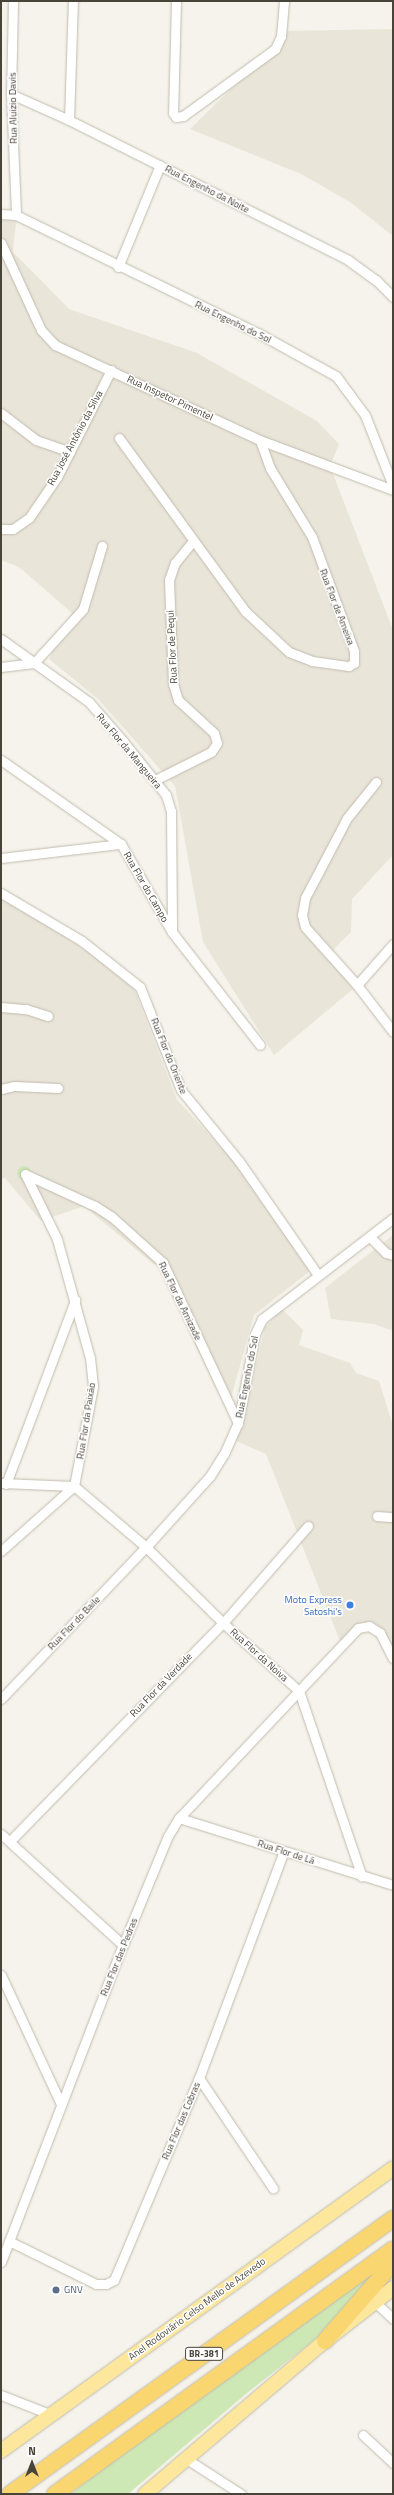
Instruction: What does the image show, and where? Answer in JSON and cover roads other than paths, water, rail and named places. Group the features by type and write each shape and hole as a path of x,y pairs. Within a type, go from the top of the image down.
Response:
{"highway":[{"name":"BR-381","path":"12,2492 393,2219"},
{"name":"BR-381","path":"54,2494 393,2249"},
{"path":"325,2341 393,2263"}],"main road":[{"name":"Anel Rodoviário Celso Mello de Azevedo","path":"1,2451 393,2168"},
{"path":"145,2494 188,2460 325,2341 376,2303 393,2288"}],"street":[{"name":"Rua Aluizio Davis","path":"13,1 11,94 16,215"},
{"path":"69,120 73,1"},
{"path":"176,1 173,113 176,117 183,116 275,49 281,36 284,1"},
{"name":"Rua Engenho da Noite","path":"11,94 69,120 348,260 376,280 393,297"},
{"path":"118,267 160,165"},
{"path":"1,214 16,215"},
{"name":"Rua Engenho do Sol","path":"16,215 118,267 258,333 336,376 365,415 393,486"},
{"name":"Rua Inspetor Pimentel","path":"1,243 41,330 55,345 260,440 393,490"},
{"name":"Rua José Antônio da Silva","path":"1,529 13,529 29,518 57,477 111,370"},
{"path":"1,413 36,440 70,452"},
{"name":"Rua Flor de Ameixa","path":"119,438 245,611 289,652 318,662 349,666 354,663 354,652 312,537 270,468 260,440"},
{"name":"Rua Flor de Pequi","path":"155,780 211,752 217,743 214,733 178,700 173,684 169,580 175,563 193,541"},
{"path":"1,667 34,663 83,609 102,546"},
{"name":"Rua Flor da Mangueira","path":"1,639 88,702 155,780 166,795 171,811 172,932"},
{"name":"Rua Flor do Campo","path":"1,760 121,844 172,932 260,1045"},
{"path":"376,782 347,818 305,898 302,915 305,927 357,985 393,1032"},
{"path":"1,858 121,844"},
{"name":"Rua Flor do Oriente","path":"1,893 82,941 140,987 180,1090 239,1161 318,1275"},
{"path":"357,985 393,944"},
{"path":"1,1007 26,1009 48,1016"},
{"path":"1,1089 14,1086 58,1088"},
{"name":"Rua Flor da Paixão","path":"25,1174 57,1238 90,1358 93,1386 74,1486"},
{"name":"Rua Flor da Amizade","path":"25,1174 95,1206 112,1217 163,1263 238,1423"},
{"name":"Rua Engenho do Sol","path":"146,1547 210,1476 224,1454 238,1423 258,1325 262,1319 318,1275 371,1238 393,1218"},
{"path":"371,1238 386,1253 393,1255"},
{"path":"74,1486 4,1483 75,1300"},
{"path":"1,1551 74,1486"},
{"name":"Rua Flor da Noiva","path":"74,1486 146,1547 223,1623 299,1691 362,1877"},
{"path":"377,1516 393,1517"},
{"name":"Rua Flor da Verdade","path":"10,1841 223,1623 308,1526"},
{"name":"Rua Flor do Baile","path":"1,1699 146,1547"},
{"name":"Rua Flor das Pedras","path":"1,2262 123,1945 178,1818 358,1628 364,1626 373,1627 383,1636 393,1658"},
{"name":"Rua Flor de Lã","path":"178,1818 362,1877 393,1885"},
{"path":"1,1834 123,1945"},
{"name":"Rua Flor das Cobras","path":"9,2241 90,2282 102,2285 111,2283 199,2078 284,1851"},
{"path":"1,1975 61,2104"},
{"path":"199,2078 273,2188"},
{"path":"376,2303 393,2319"},
{"path":"1,2395 52,2414"},
{"path":"364,2436 393,2463"},
{"path":"188,2460 241,2494"}],"place":[{"name":"Moto Express Satoshi's","path":"350,1605"},
{"name":"GNV","path":"56,2290"}]}
